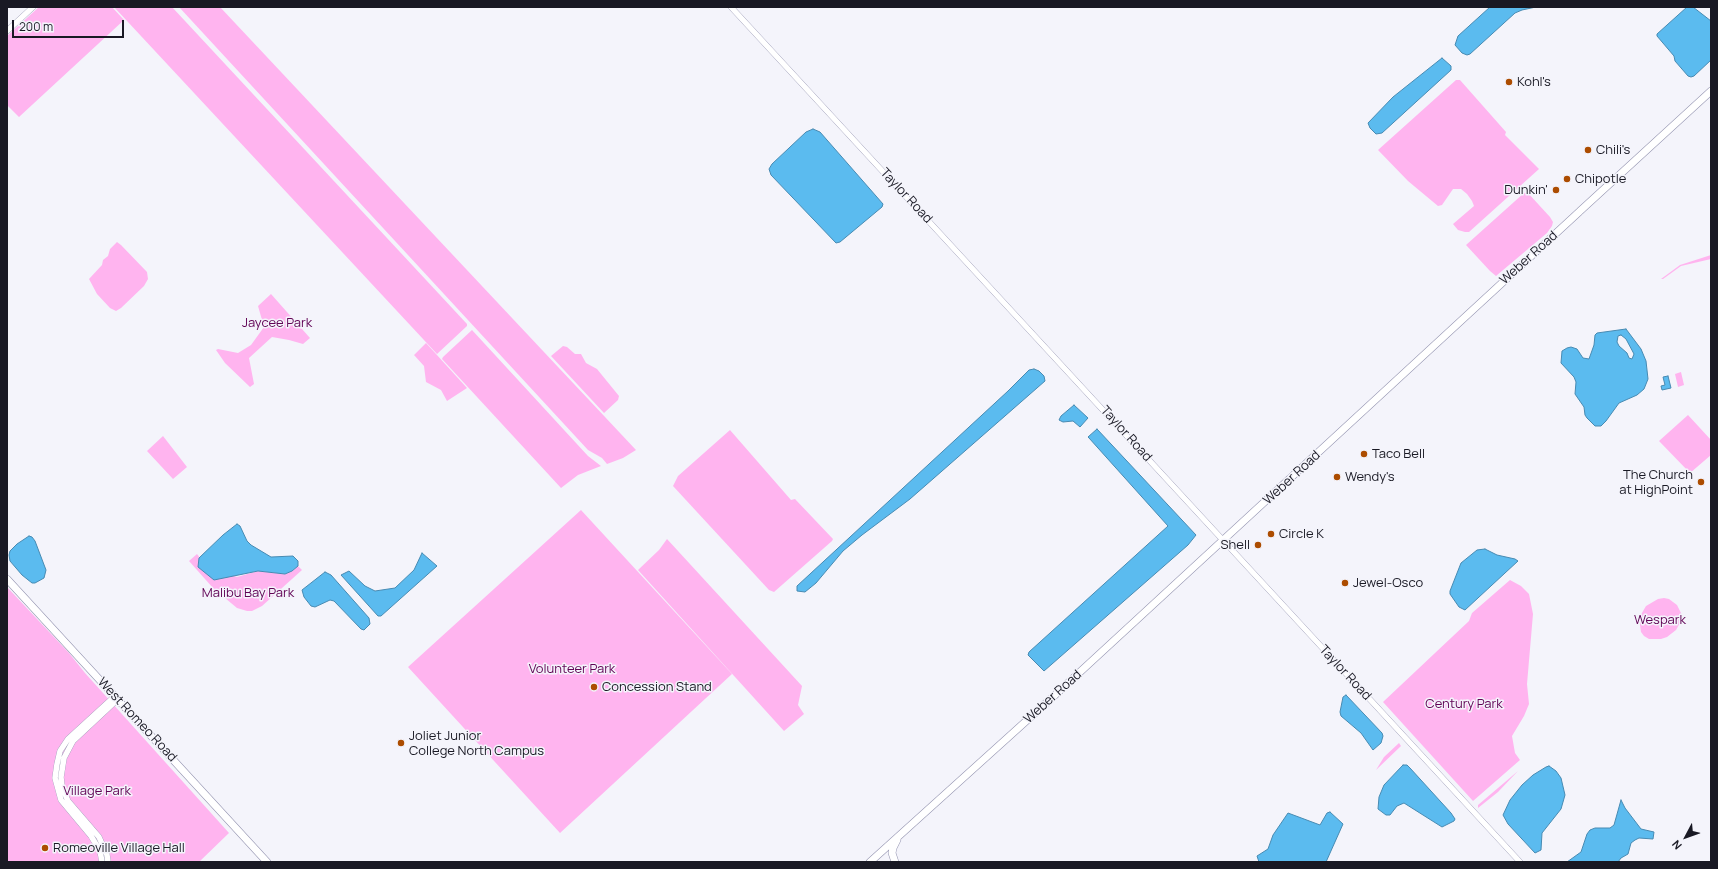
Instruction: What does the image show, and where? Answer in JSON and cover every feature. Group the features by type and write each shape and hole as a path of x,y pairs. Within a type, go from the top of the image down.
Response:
{"main road":[{"name":"Weber Road","path":"870,862 1223,541 1711,91"},
{"name":"West Romeo Road","path":"7,579 267,862"},
{"path":"895,862 892,853 898,836"}],"street":[{"path":"7,31 33,7"},
{"name":"Taylor Road","path":"731,7 1520,862"},
{"path":"102,862 100,851 91,836 61,800 55,778 56,764 60,751 68,739 116,698"},
{"path":"108,862 107,855 99,837 68,802 62,787 61,777 64,758 73,741 116,698"}],"green space":[{"path":"39,7 112,7 124,20 19,117 7,105 7,36"},
{"path":"114,7 172,7 467,324 467,326 437,354"},
{"path":"179,7 220,7 636,450 623,458 607,464 602,458 588,450"},
{"path":"1456,80 1460,80 1506,132 1505,135 1539,169 1469,232 1458,230 1453,224 1474,206 1467,194 1461,189 1453,189 1442,205 1438,206 1408,181 1378,150"},
{"path":"1524,193 1528,193 1550,217 1553,222 1552,226 1547,233 1496,276 1466,245"},
{"path":"117,242 147,272 148,279 144,286 116,311 110,308 97,294 89,279 102,265 103,260 108,256 110,249"},
{"path":"1711,255 1711,259 1681,266 1661,279 1680,265"},
{"name":"Jaycee Park","path":"271,294 310,338 303,344 272,337 249,358 254,384 250,387 225,363 216,350 218,349 238,353 251,345 264,327 258,306"},
{"path":"472,330 588,456 601,466 578,475 561,488 442,359"},
{"path":"426,343 467,388 447,401 441,390 426,382 424,366 414,355"},
{"path":"563,346 567,347 575,354 581,354 586,363 597,369 619,396 618,400 604,413 551,356"},
{"path":"1681,372 1684,385 1678,387 1675,374"},
{"path":"1688,415 1711,440 1711,455 1690,473 1659,441"},
{"path":"730,430 791,500 795,499 833,539 774,592 769,590 673,486 678,476"},
{"path":"163,436 187,467 173,479 147,451"},
{"name":"Volunteer Park","path":"581,510 732,674 560,833 408,667"},
{"path":"667,539 802,686 798,705 804,714 784,731 638,570 659,550"},
{"name":"Malibu Bay Park","path":"197,554 200,558 198,563 237,577 258,571 285,574 298,566 302,570 262,606 252,611 247,611 237,608 213,588 189,561"},
{"name":"Century Park","path":"1510,580 1521,586 1529,594 1533,614 1527,684 1529,704 1524,716 1512,736 1515,753 1520,760 1473,801 1383,702 1469,621 1472,613"},
{"name":"Village Park","path":"7,587 69,653 85,673 229,833 199,862 7,862"},
{"name":"Wespark","path":"1658,599 1669,599 1677,605 1682,615 1681,621 1676,630 1667,637 1661,639 1649,639 1641,632 1639,618 1646,606"},
{"path":"1399,743 1401,746 1376,770 1384,757"},
{"path":"1518,771 1498,792 1478,808 1478,805"}],"water":[{"path":"1490,7 1536,7 1515,13 1470,54 1467,55 1462,53 1455,45 1458,36"},
{"path":"1687,7 1693,7 1711,21 1711,60 1691,77 1688,76 1675,61 1674,56 1657,36 1657,34"},
{"path":"1442,58 1451,66 1451,70 1382,133 1376,134 1370,128 1368,123 1393,97"},
{"path":"813,129 820,132 883,204 882,207 840,242 836,243 771,175 769,169 772,164 806,132"},
{"path":"1626,329 1641,349 1646,361 1648,379 1644,389 1637,395 1619,403 1601,426 1595,426 1585,415 1584,407 1575,394 1576,382 1574,377 1561,363 1562,351 1571,347 1577,349 1583,358 1589,359 1594,345 1595,335 1597,333","holes":["1621,335 1626,339 1634,354 1632,359 1629,358 1627,353 1619,346 1617,342 1618,336"]},
{"path":"1034,369 1039,371 1044,376 1045,381 910,499 843,551 816,583 805,592 797,591 797,586 1029,370"},
{"path":"1668,376 1671,388 1662,390 1661,386 1665,385 1663,377"},
{"path":"1074,405 1088,418 1080,427 1073,421 1063,422 1059,420 1061,416"},
{"path":"1097,429 1196,535 1188,545 1044,671 1028,655 1029,652 1168,526 1088,437"},
{"path":"237,524 240,526 247,541 251,545 271,557 293,556 298,561 298,566 285,574 258,571 214,580 198,567 199,558"},
{"path":"29,536 35,541 46,570 44,578 35,583 32,583 22,575 10,561 9,555 10,551 17,544"},
{"path":"1485,549 1497,555 1518,561 1465,610 1459,607 1450,594 1450,591 1461,563 1477,550"},
{"path":"422,553 437,566 381,616 378,616 341,575 349,571 365,586 375,591 395,588 414,570"},
{"path":"325,572 331,575 369,618 370,624 364,630 361,629 334,601 330,600 315,607 311,606 304,597 302,590"},
{"path":"1346,695 1382,733 1383,736 1381,743 1373,750 1361,733 1341,716 1340,712 1343,697"},
{"path":"1403,765 1407,765 1410,768 1451,813 1455,819 1454,821 1442,827 1404,803 1397,806 1390,815 1386,815 1378,809 1379,797 1384,785"},
{"path":"1549,766 1556,771 1561,778 1565,795 1561,809 1542,833 1541,850 1535,853 1508,824 1503,815 1510,800 1522,785 1533,775"},
{"path":"1621,800 1625,808 1641,829 1654,832 1653,839 1639,838 1635,840 1631,843 1628,854 1621,858 1618,862 1567,862 1581,852 1587,834 1590,830 1595,828 1610,828 1614,825"},
{"path":"1330,812 1343,824 1326,862 1259,862 1257,856 1268,849 1273,835 1288,813 1320,825 1327,813"}],"place":[{"name":"Kohl's","path":"1509,82"},
{"name":"Chili's","path":"1588,150"},
{"name":"Chipotle","path":"1567,179"},
{"name":"Dunkin'","path":"1556,190"},
{"name":"Taco Bell","path":"1364,454"},
{"name":"Wendy's","path":"1337,477"},
{"name":"The Church at HighPoint","path":"1701,482"},
{"name":"Circle K","path":"1271,534"},
{"name":"Shell","path":"1258,545"},
{"name":"Jewel-Osco","path":"1345,583"},
{"name":"Concession Stand","path":"594,687"},
{"name":"Joliet Junior College North Campus","path":"401,743"},
{"name":"Romeoville Village Hall","path":"45,848"}]}
